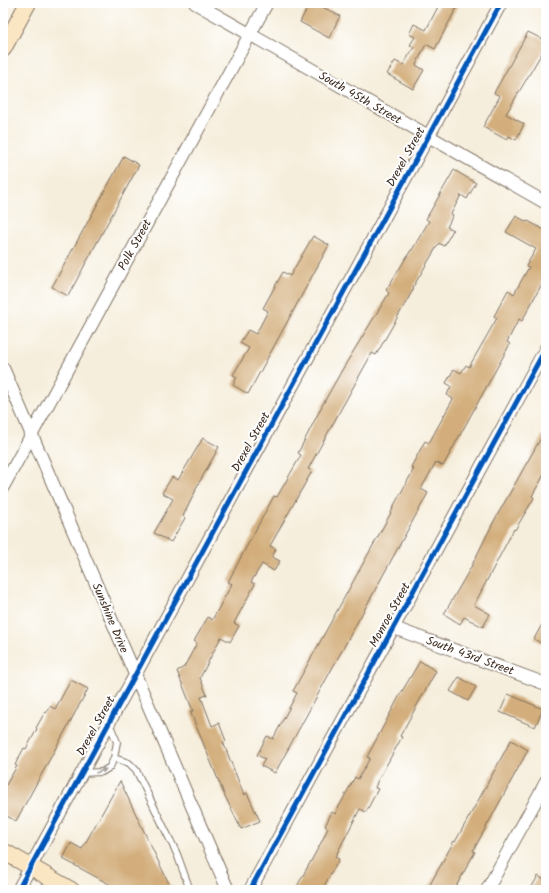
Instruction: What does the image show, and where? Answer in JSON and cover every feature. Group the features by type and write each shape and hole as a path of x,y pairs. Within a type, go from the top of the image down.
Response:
{"street":[{"path":"3,49 28,3"},
{"name":"South 45th Street","path":"195,3 546,203"},
{"name":"Polk Street","path":"3,487 267,3"},
{"name":"Drexel Street","path":"18,890 501,3"},
{"name":"Monroe Street","path":"250,890 546,348"},
{"name":"Sunshine Drive","path":"3,368 228,890"},
{"name":"South 43rd Street","path":"394,628 546,684"},
{"path":"487,890 546,782"},
{"path":"3,851 71,890"}],"lane":[{"path":"81,773 102,772 110,767 114,758 117,742 109,723"},
{"path":"114,758 129,763 136,770 153,802 177,854 190,890"}],"building":[{"path":"310,3 315,3 340,16 329,38 300,22"},
{"path":"440,3 459,3 435,49 426,44 416,65 424,70 413,89 387,74 395,61 403,65 414,47 410,45 415,37 409,34 414,24 426,30"},
{"path":"528,32 546,41 546,46 506,114 524,124 516,140 509,136 507,140 483,127 500,96 494,93"},
{"path":"124,156 139,165 68,296 52,287"},
{"path":"454,170 476,183 467,199 461,195 451,214 453,215 447,227 453,230 444,246 439,243 376,355 372,353 308,469 312,471 270,546 276,549 272,557 280,561 274,571 262,564 251,582 255,584 234,623 239,626 230,642 221,637 200,678 207,695 201,697 212,726 219,723 226,741 223,742 244,795 247,793 260,821 241,829 224,794 190,711 193,711 177,671 184,667 197,643 194,641 208,617 212,620 216,613 232,584 228,582 241,557 274,496 277,497 301,455 298,453 323,404 389,293 386,290 429,221 426,219"},
{"path":"516,216 546,231 546,276 522,321 519,319 507,342 510,344 443,466 436,462 421,489 428,493 275,773 261,766 265,759 257,755 267,736 273,739 297,693 293,691 393,509 414,469 411,467 425,441 429,443 453,399 447,395 451,386 446,383 454,369 461,373 466,365 469,367 497,318 494,316 508,290 514,294 529,267 526,266 536,249 506,232"},
{"path":"313,236 329,245 248,394 233,385 237,377 233,375 249,348 240,343 248,330 256,334 268,311 263,308 283,272 290,276"},
{"path":"546,429 546,471 532,496 534,498 515,530 514,529 474,605 490,614 483,627 464,617 460,624 444,614"},
{"path":"203,438 219,447 195,490 183,516 185,518 171,542 154,533 173,499 162,493 172,477 178,480"},
{"path":"546,617 546,646 534,639"},
{"path":"420,661 436,671 400,736 402,737 377,782 375,788 378,789 366,812 360,809 335,857 339,859 322,890 295,890 322,841 328,828 325,826 332,812 335,814 355,777 358,779 370,758 367,757"},
{"path":"459,677 476,687 468,701 450,691"},
{"path":"71,680 88,689 16,821 3,814 3,783 6,785 17,766 15,765 24,748 26,749 45,712 46,713 50,706 55,709"},
{"path":"508,694 543,709 535,727 500,712"},
{"path":"511,740 528,750 473,851 475,852 454,890 427,890 454,841 455,842"},
{"path":"120,781 172,890 120,890 63,859 71,843 82,849"},
{"path":"538,876 546,881 546,890 530,890"}],"cycle path":[{"path":"18,890 501,3"},
{"path":"250,890 546,348"}]}
